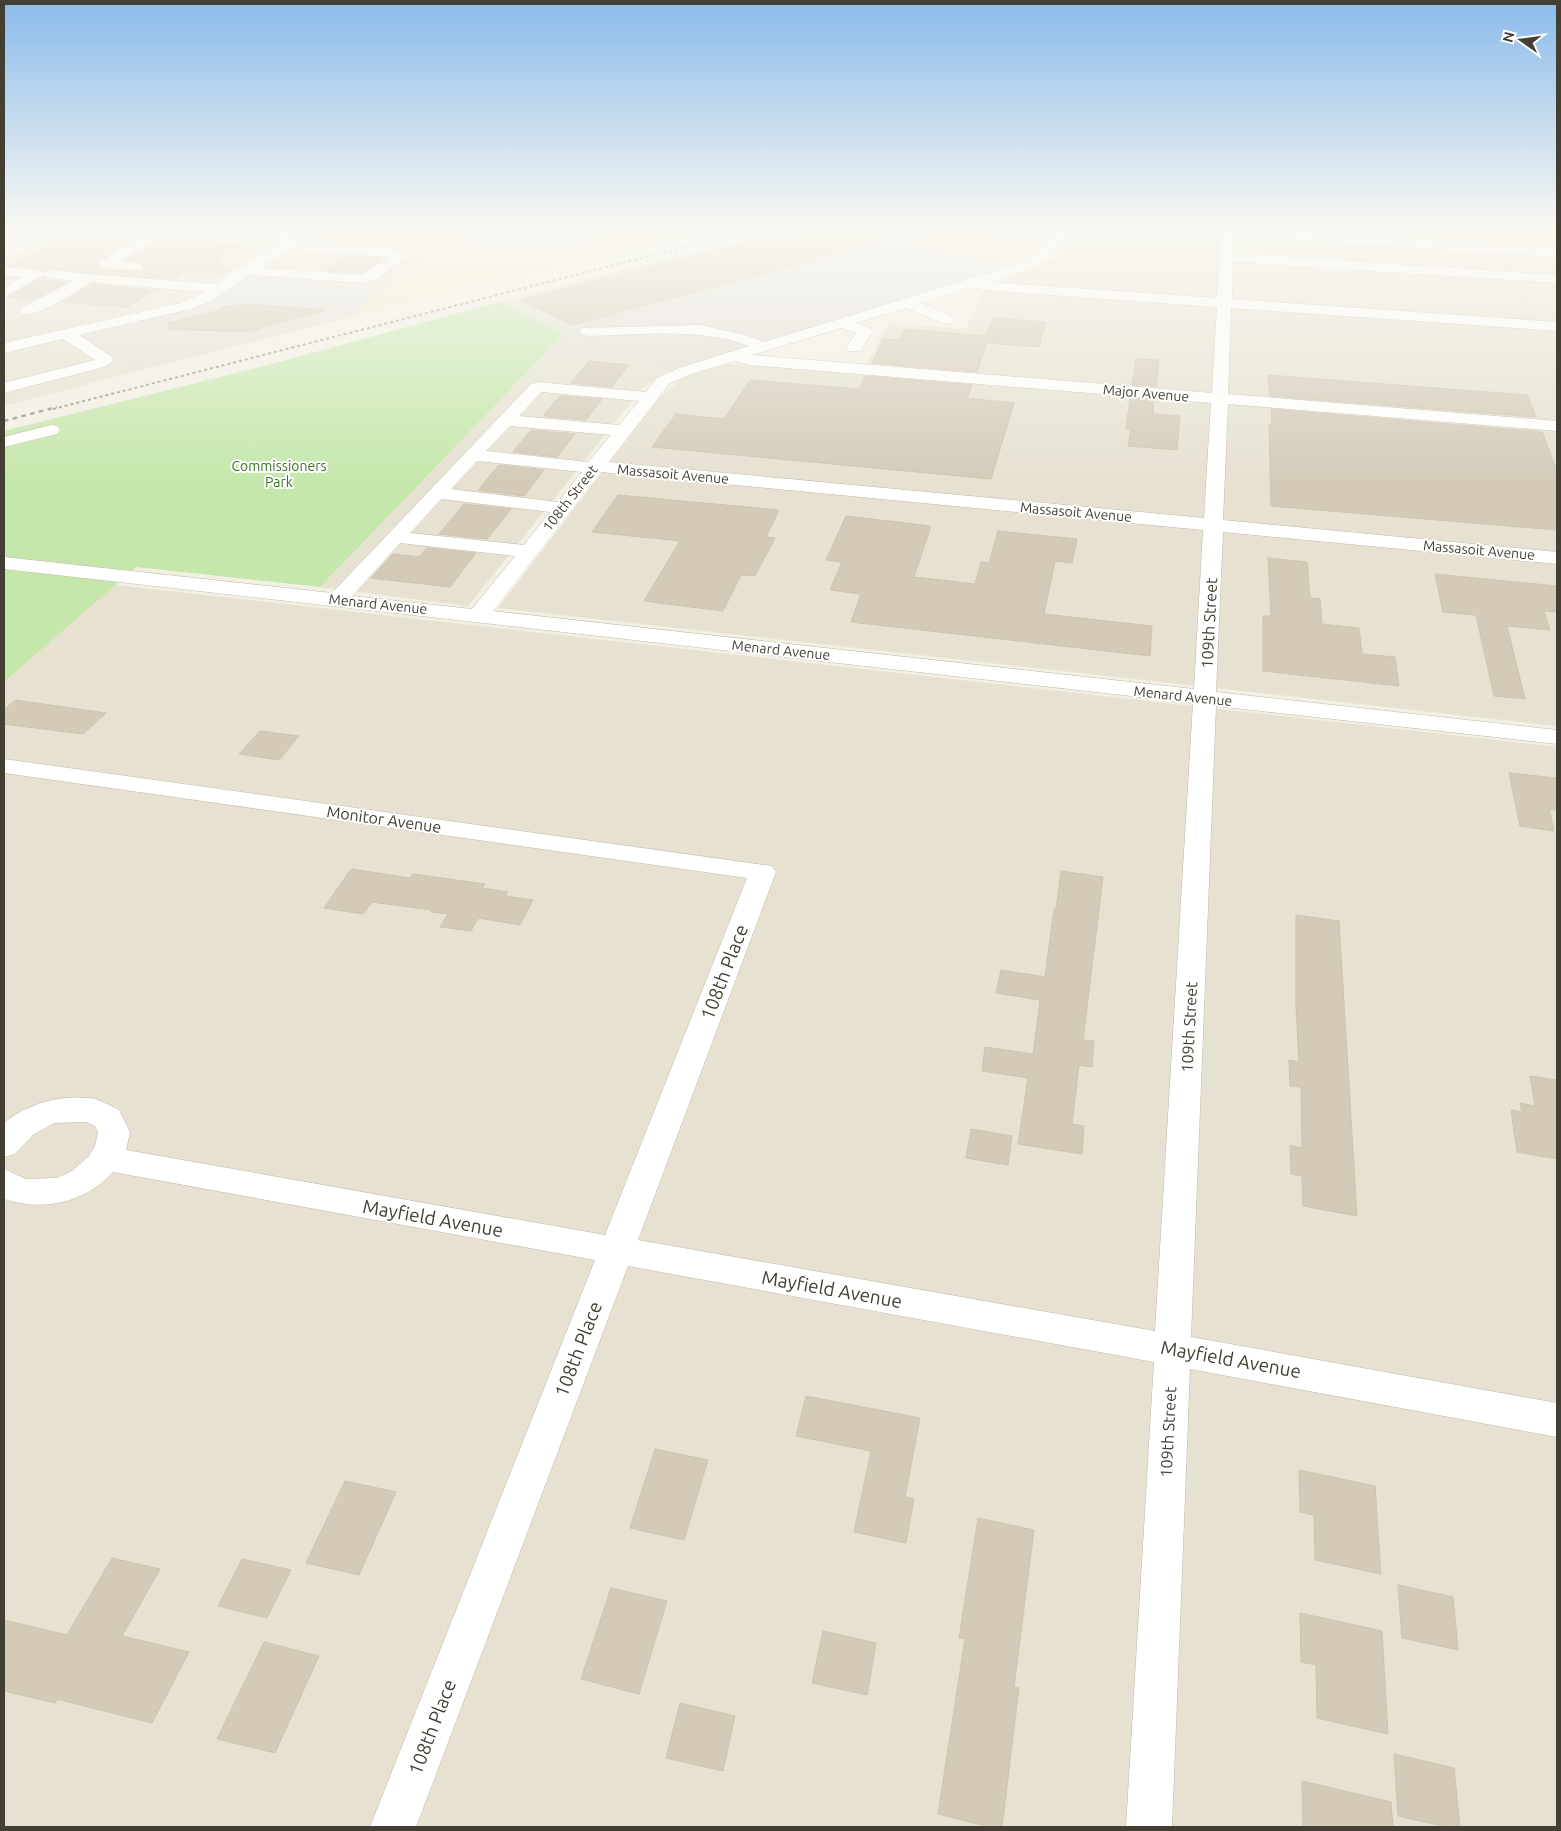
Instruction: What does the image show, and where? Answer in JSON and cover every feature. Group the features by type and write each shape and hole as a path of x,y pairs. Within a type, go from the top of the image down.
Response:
{"street":[{"path":"4,388 98,364 106,360 29,312"},
{"path":"4,348 158,312"},
{"path":"736,356 877,312"},
{"path":"930,312 947,320"},
{"name":"109th Street","path":"1149,1827 1225,312"},
{"path":"1356,312 1557,327"},
{"path":"842,323 865,331 854,348"},
{"path":"587,331 700,330 741,338 764,347"},
{"name":"Major Avenue","path":"736,356 750,360 1557,426"},
{"name":"108th Street","path":"478,616 663,381 685,371 736,356"},
{"path":"337,600 395,536 537,387 650,397"},
{"path":"506,420 623,431"},
{"path":"4,442 52,430"},
{"name":"Massasoit Avenue","path":"472,455 1557,558"},
{"path":"436,493 562,508"},
{"path":"395,536 528,551"},
{"name":"Menard Avenue","path":"4,563 1557,738"},
{"name":"Monitor Avenue","path":"4,766 764,872"},
{"name":"108th Place","path":"393,1827 764,872"},
{"path":"4,1144 20,1127 38,1116 58,1110 78,1108 96,1111 108,1119 114,1130 114,1144 107,1159 94,1172 79,1182 60,1190 41,1193 23,1192 9,1187 4,1182"},
{"name":"Mayfield Avenue","path":"107,1159 615,1252 1172,1348 1557,1420"}],"shaded area":[{"path":"4,312 136,312 67,328 130,373 4,406"},
{"path":"172,312 355,312 348,318 130,373 77,335"},
{"path":"355,312 371,312 348,318"},
{"path":"520,312 861,312 663,373 641,363 545,354 564,334"},
{"path":"973,312 1557,312 1557,726 498,608 660,397 684,377 727,364 861,374 889,323 966,329"},
{"path":"545,354 641,363 663,373 640,391 468,606 320,587"},
{"path":"115,585 1557,747 1557,1827 4,1827 4,682"}],"green space":[{"name":"Commissioners Park","path":"461,312 520,312 564,334 320,587 136,567 4,682 4,431 264,366"}],"building":[{"path":"209,312 315,312 251,331 169,330 168,323"},
{"path":"546,312 619,312 572,325"},
{"path":"993,318 1046,322 1039,347 987,343 977,372 872,363 883,339 900,340 905,329 986,336"},
{"path":"1136,359 1159,360 1156,386 1132,385"},
{"path":"589,361 629,365 612,387 571,383"},
{"path":"1268,375 1527,395 1536,417 1270,396"},
{"path":"865,376 972,385 967,398 1014,403 991,479 652,447 676,414 724,419 750,380 859,389"},
{"path":"560,396 602,399 586,420 543,416"},
{"path":"1130,398 1154,400 1153,414 1180,416 1177,450 1128,446 1131,429 1126,429"},
{"path":"1271,409 1542,432 1557,471 1557,530 1271,506 1269,424 1272,424"},
{"path":"531,430 575,434 557,457 513,452"},
{"path":"499,465 544,470 524,496 478,490"},
{"path":"618,495 779,510 766,537 775,538 755,576 741,575 723,611 644,601 680,541 592,532"},
{"path":"464,504 511,509 487,539 439,534"},
{"path":"846,516 931,526 914,577 975,584 981,562 989,563 998,531 1077,539 1072,563 1055,561 1044,614 1152,626 1150,656 851,622 861,594 830,590 842,562 826,560"},
{"path":"427,548 476,553 450,587 371,578 393,554 419,557"},
{"path":"1268,558 1307,562 1310,598 1320,599 1322,624 1359,628 1362,654 1395,657 1399,686 1263,671 1263,616 1271,616"},
{"path":"1435,574 1557,586 1557,612 1544,611 1550,630 1507,626 1525,699 1494,696 1476,615 1443,612"},
{"path":"15,700 106,713 83,734 4,724 4,710"},
{"path":"260,731 299,736 279,760 239,754"},
{"path":"1509,773 1557,778 1557,810 1549,809 1554,831 1520,826"},
{"path":"351,869 410,878 413,874 485,884 482,888 508,892 505,896 533,900 520,925 478,918 471,931 440,927 448,914 431,912 432,910 372,902 363,914 324,908"},
{"path":"1061,871 1103,877 1083,1040 1094,1041 1092,1067 1079,1065 1072,1124 1084,1126 1082,1154 1018,1144 1028,1078 982,1071 985,1047 1033,1054 1040,1000 996,993 1001,970 1045,977"},
{"path":"1296,915 1339,921 1357,1216 1303,1206 1302,1176 1291,1174 1290,1145 1302,1148 1301,1087 1290,1086 1289,1060 1299,1062 1296,1006"},
{"path":"1530,1076 1557,1080 1557,1159 1517,1152 1511,1110 1522,1112 1520,1103 1535,1106"},
{"path":"971,1129 1012,1136 1008,1165 966,1158"},
{"path":"806,1396 920,1418 905,1497 914,1499 906,1543 854,1532 871,1451 796,1436"},
{"path":"655,1449 708,1460 684,1540 630,1528"},
{"path":"1299,1470 1375,1486 1381,1574 1315,1560 1314,1515 1300,1512"},
{"path":"345,1481 396,1492 359,1575 306,1563"},
{"path":"978,1518 1034,1530 1014,1687 1019,1688 1002,1827 989,1827 938,1814 965,1639 959,1638"},
{"path":"112,1558 160,1569 122,1636 189,1652 152,1723 57,1699 55,1703 4,1691 4,1620 67,1635"},
{"path":"242,1559 291,1570 267,1618 218,1606"},
{"path":"1398,1585 1453,1597 1458,1650 1402,1638"},
{"path":"611,1588 667,1601 639,1694 581,1679"},
{"path":"1300,1613 1382,1631 1388,1734 1317,1718 1316,1665 1301,1662"},
{"path":"823,1631 876,1643 867,1695 812,1683"},
{"path":"264,1642 319,1656 275,1753 217,1739"},
{"path":"680,1703 735,1716 723,1771 666,1758"},
{"path":"1394,1754 1454,1768 1460,1827 1447,1827 1398,1816"},
{"path":"1302,1781 1391,1802 1393,1827 1303,1827"}],"railway":[{"path":"53,409 429,312"},
{"path":"4,421 57,407"}]}
